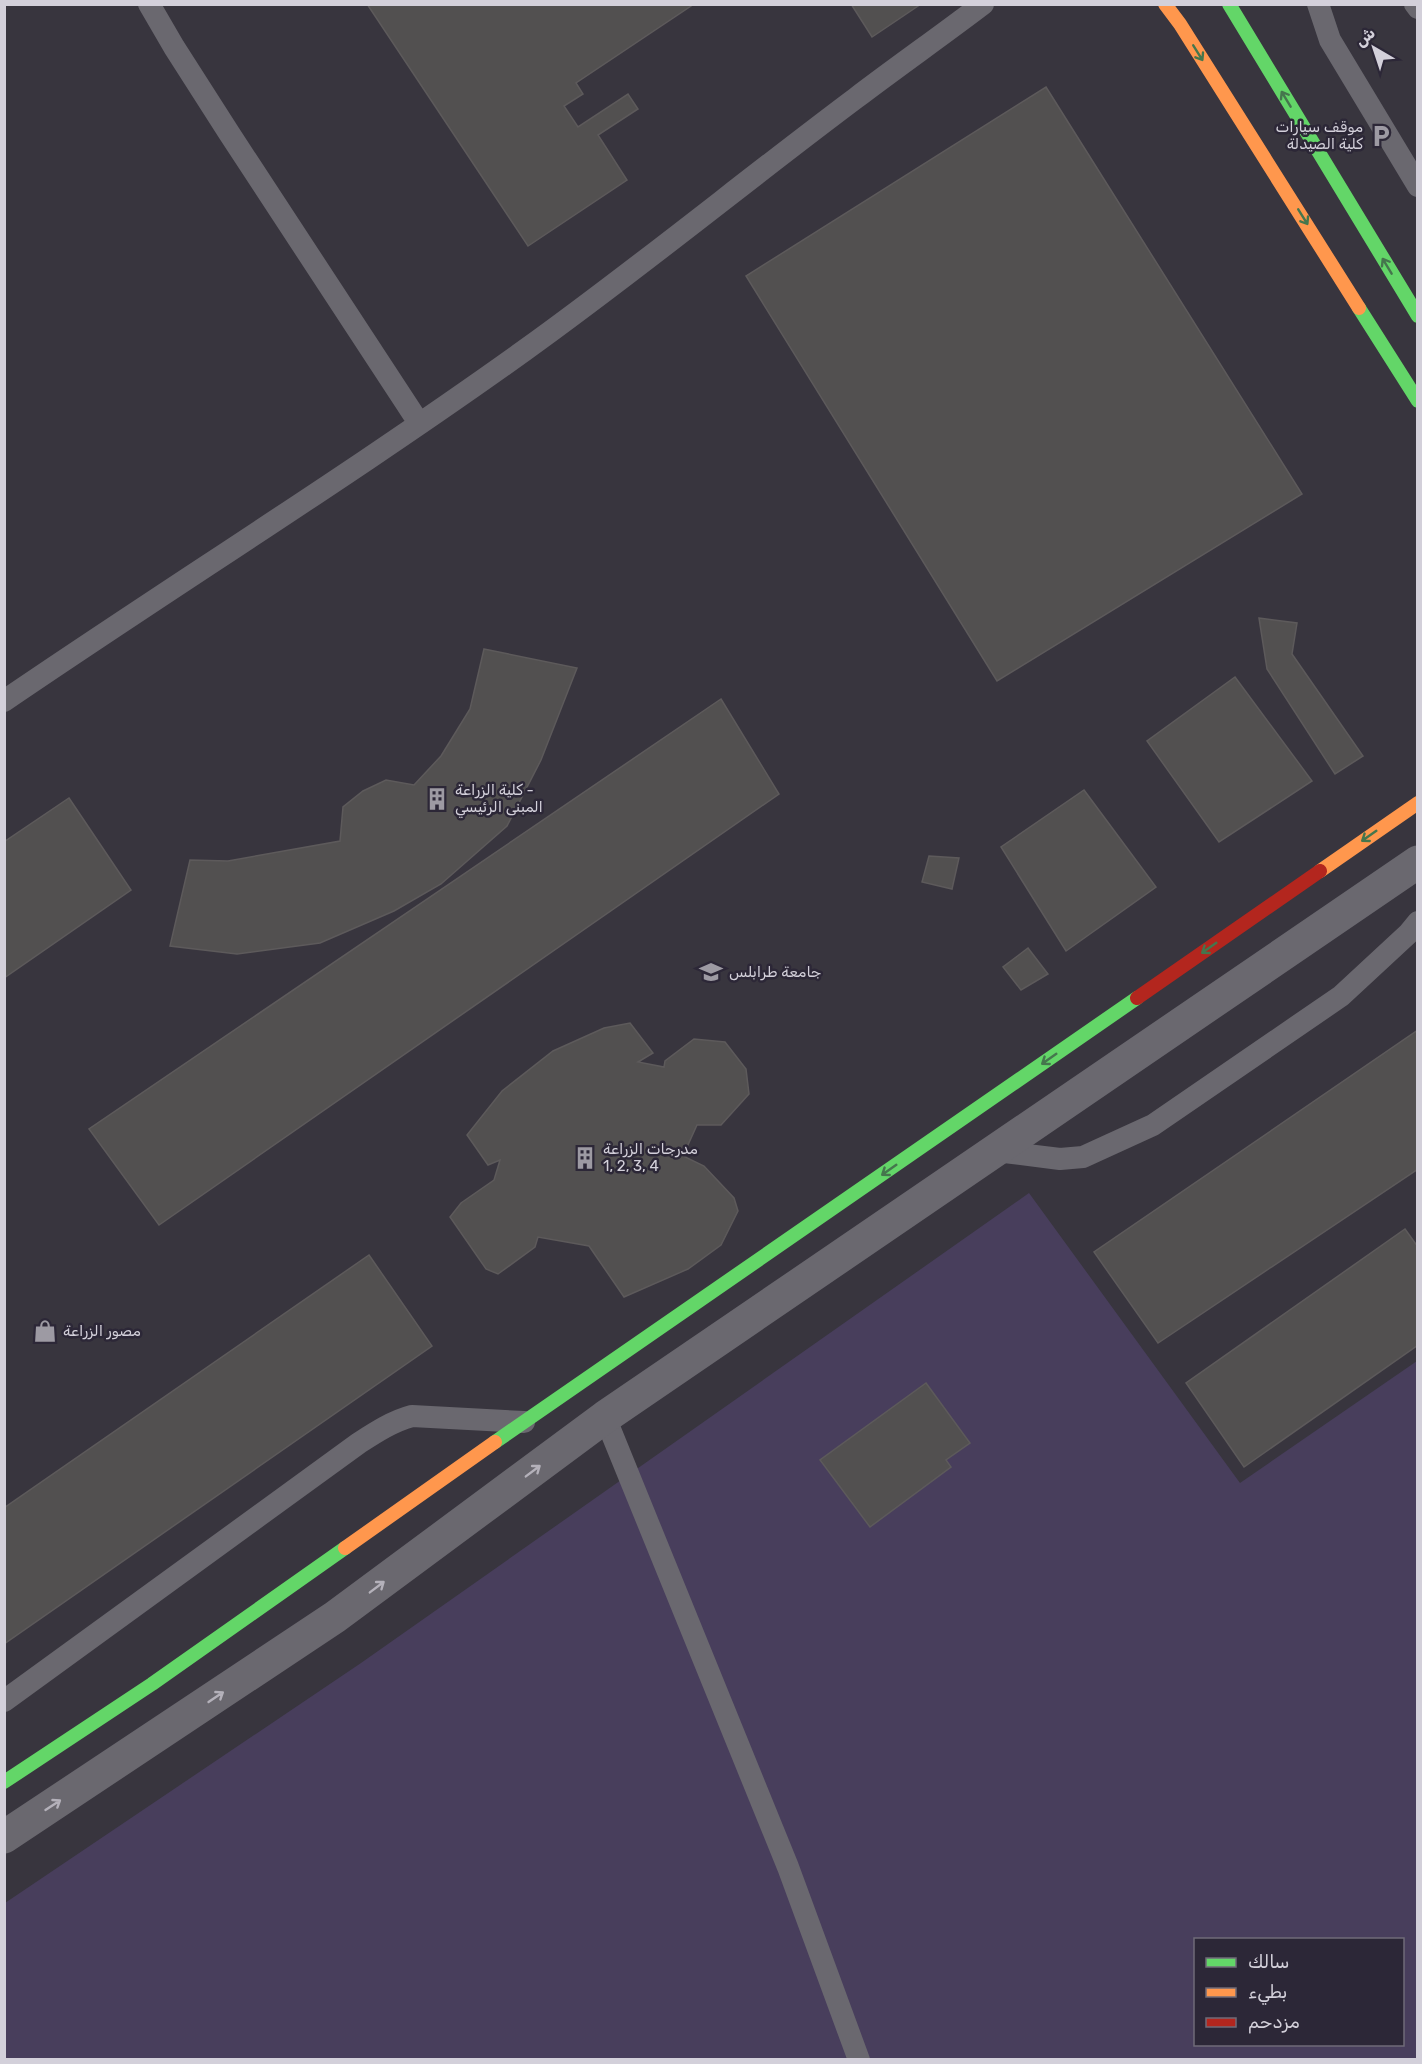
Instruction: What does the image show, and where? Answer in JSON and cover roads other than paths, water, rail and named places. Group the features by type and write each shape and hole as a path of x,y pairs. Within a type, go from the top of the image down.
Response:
{"street":[{"path":"1165,4 1180,24 1418,401"},
{"path":"1229,4 1416,307"},
{"path":"4,1782 152,1684 524,1422 1418,803"},
{"path":"4,1837 335,1617 605,1417 1418,862"}],"lane":[{"path":"149,4 229,133 419,423"},
{"path":"4,701 236,547 525,350 650,259 856,98 983,4"},
{"path":"1318,4 1330,40 1418,186"},
{"path":"996,1151 1060,1159 1083,1157 1153,1125 1341,996 1418,922"},
{"path":"4,1701 359,1443 400,1419 412,1416 524,1422"},
{"path":"605,1417 788,1867 859,2060"}],"place":[{"name":"موقف سيارات كلية الصيدلة","path":"1381,136"},
{"name":"كلية الزراعة - المبنى الرئيسي","path":"437,799"},
{"name":"جامعة طرابلس","path":"711,972"},
{"name":"مدرجات الزراعة 1, 2, 3, 4","path":"585,1158"},
{"name":"مصور الزراعة","path":"45,1331"}]}
